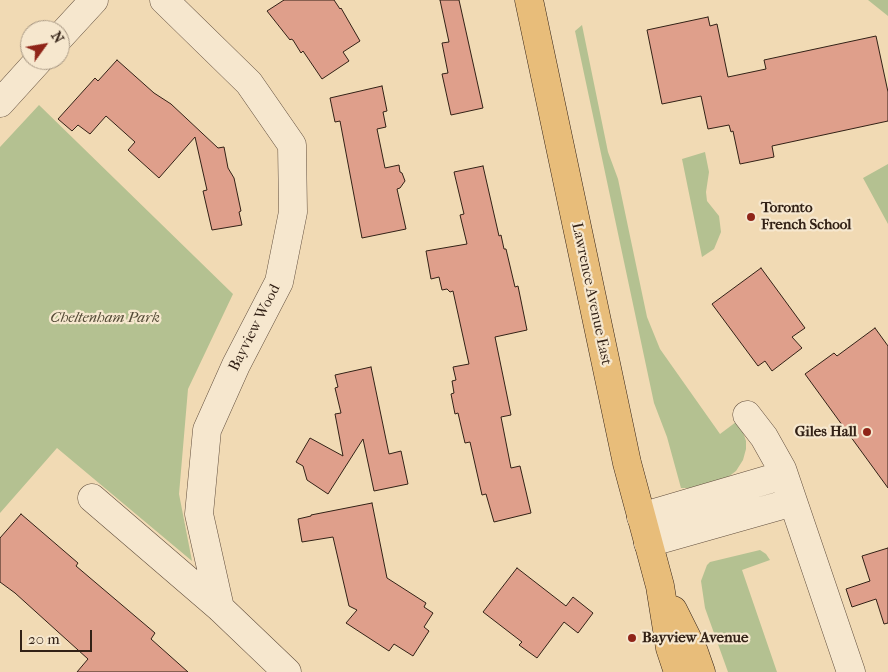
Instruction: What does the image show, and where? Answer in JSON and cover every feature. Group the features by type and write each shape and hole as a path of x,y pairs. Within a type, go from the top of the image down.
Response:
{"main road":[{"name":"Lawrence Avenue East","path":"529,0 625,454 640,517 660,586 670,648 678,672"},
{"name":"Lawrence Avenue East","path":"660,586 694,652 701,672"}],"street":[{"path":"70,26 94,0"},
{"name":"Bayview Wood","path":"164,0 249,83 292,145 294,212 279,282 236,365 207,430 199,514 220,608"},
{"path":"0,103 30,70"},
{"path":"748,415 764,437 784,475 852,672"},
{"path":"640,517 784,475"},
{"path":"92,498 220,608 287,672"},
{"path":"648,543 793,502"}],"green space":[{"path":"868,0 888,0 888,16"},
{"path":"582,25 608,152 618,179 647,317 660,349 720,434 736,422 743,432 746,441 743,460 736,471 728,477 690,488 681,488 667,437 654,403 575,31"},
{"name":"Cheltenham Park","path":"39,105 233,294 188,389 179,494 192,561 57,448 0,513 0,147"},
{"path":"705,152 709,172 706,192 707,201 719,216 721,232 714,249 702,257 682,159"},
{"path":"888,164 888,224 863,178"},
{"path":"760,550 770,560 742,570 777,672 728,672 705,608 701,581 710,562"}],"building":[{"path":"284,0 334,0 341,8 360,41 343,52 349,61 322,79 303,51 301,53 293,40 290,40 267,11"},
{"path":"440,0 459,0 483,108 451,115 442,74 448,73 442,43 449,42"},
{"name":"Toronto French School","path":"708,17 710,26 717,24 728,77 766,69 764,60 876,36 888,92 888,121 772,146 774,157 740,164 733,131 731,132 729,125 708,129 701,96 662,104 647,30"},
{"path":"117,60 154,93 171,104 218,148 224,147 228,168 234,178 242,225 212,230 203,191 207,190 195,137 159,178 128,150 135,142 106,116 90,134 78,125 72,131 58,119 95,78 98,81"},
{"path":"382,86 387,111 383,112 386,127 377,129 385,168 399,165 400,172 405,181 397,189 406,229 362,238 340,121 335,122 330,98"},
{"path":"483,166 499,236 501,235 504,249 506,249 515,287 518,286 527,330 495,337 511,415 501,417 511,468 520,466 531,513 494,522 486,494 482,495 470,442 465,443 458,413 455,414 451,394 454,393 452,381 456,380 453,367 469,364 453,291 442,290 439,277 431,279 426,251 467,244 460,215 464,214 454,172"},
{"path":"761,268 805,328 792,337 802,348 772,371 765,361 758,366 712,304"},
{"name":"Giles Hall","path":"875,328 888,346 888,488 805,374 834,353 837,356"},
{"path":"371,367 389,454 401,451 408,484 374,491 363,439 328,494 307,480 303,466 296,462 310,438 343,456 335,414 341,413 335,388 338,387 335,375"},
{"path":"372,503 387,578 426,603 424,607 433,613 424,627 429,631 413,656 394,644 389,651 346,623 357,610 349,606 333,537 302,542 298,519"},
{"path":"21,514 78,563 76,566 155,633 151,639 188,672 77,672 88,659 15,593 0,582 0,538"},
{"path":"888,548 888,623 884,624 876,599 852,607 846,589 870,581 862,556"},
{"path":"517,568 566,606 573,597 593,613 578,633 564,622 537,658 519,645 522,642 483,612"}],"place":[{"name":"Toronto French School","path":"751,217"},
{"name":"Giles Hall","path":"867,432"},
{"name":"Bayview Avenue","path":"632,638"}]}
